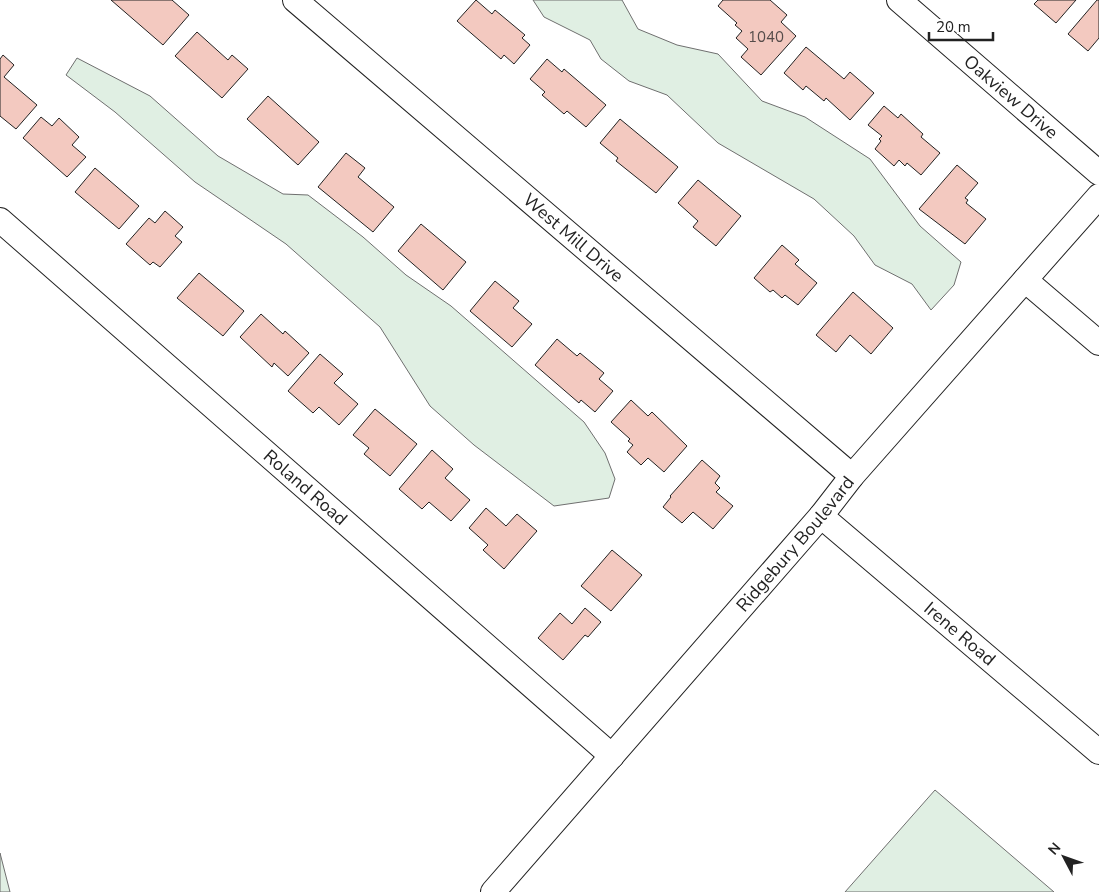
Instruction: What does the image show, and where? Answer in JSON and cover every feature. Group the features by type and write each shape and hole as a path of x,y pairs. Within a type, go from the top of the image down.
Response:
{"street":[{"name":"West Mill Drive","path":"295,0 852,476"},
{"name":"Oakview Drive","path":"899,0 1099,173"},
{"name":"Ridgebury Boulevard","path":"493,892 821,516 852,476 1099,196"},
{"name":"Roland Road","path":"0,220 612,756"},
{"path":"1026,280 1099,343"},
{"name":"Irene Road","path":"821,516 1099,752"}],"green space":[{"path":"533,0 622,0 638,29 677,45 718,54 762,101 805,117 870,159 920,226 961,262 954,285 931,310 912,284 875,265 854,236 814,199 718,143 667,95 629,81 601,59 590,40 544,17"},
{"path":"77,58 150,96 218,156 283,194 308,195 363,237 406,275 451,306 584,422 605,453 615,479 609,498 554,506 474,445 430,406 380,327 286,244 195,182 115,112 66,75"},
{"path":"935,790 1054,892 845,892"},
{"path":"0,853 10,892 0,892"}],"building":[{"path":"111,0 172,0 189,15 163,45"},
{"path":"476,0 492,14 495,10 525,35 522,38 530,45 514,64 504,55 501,59 457,21"},
{"path":"723,0 770,0 787,15 781,22 796,36 761,75 741,57 748,49 736,38 742,31 735,25 737,23 718,6"},
{"path":"1038,0 1076,0 1056,23 1034,4"},
{"path":"1099,0 1099,38 1088,51 1068,34"},
{"path":"197,32 228,60 232,55 248,69 222,98 175,56"},
{"path":"806,47 844,79 850,72 874,93 850,120 826,98 824,101 806,86 803,90 784,73"},
{"path":"3,55 14,65 4,77 37,105 16,129 0,116 0,59"},
{"path":"547,59 562,72 564,69 606,105 586,127 567,111 564,114 542,95 545,92 530,79"},
{"path":"268,96 319,142 298,165 247,119"},
{"path":"884,106 898,118 901,114 923,134 921,137 940,153 921,175 907,163 905,166 899,160 894,166 875,149 882,136 868,125"},
{"path":"41,117 52,126 59,118 79,137 72,145 86,157 67,177 23,138"},
{"path":"620,119 678,167 656,193 616,161 618,158 600,143"},
{"path":"346,153 365,168 358,177 394,207 373,232 318,187"},
{"path":"957,165 978,183 965,198 968,200 966,203 986,219 965,244 919,209"},
{"path":"95,168 139,206 119,229 75,192"},
{"path":"698,180 741,216 716,246 693,227 698,221 678,203"},
{"path":"165,211 183,227 175,236 182,242 160,267 153,262 150,265 126,244 149,218 155,223"},
{"path":"421,224 466,262 443,290 398,251"},
{"path":"782,245 799,260 795,264 817,283 798,305 785,295 782,298 773,290 770,292 754,278"},
{"path":"199,273 244,311 223,336 177,298"},
{"path":"495,281 519,301 513,308 532,324 512,347 470,311"},
{"path":"853,292 893,328 871,354 850,335 836,352 816,335"},
{"path":"261,314 283,334 285,331 309,353 288,376 274,363 272,367 240,337"},
{"path":"557,339 577,356 580,353 604,373 599,379 613,391 595,412 581,400 579,403 535,365"},
{"path":"320,354 343,374 334,383 358,404 339,425 319,407 313,413 288,391"},
{"path":"631,400 648,416 652,412 687,446 664,472 648,458 641,465 627,452 633,445 628,441 630,439 611,422"},
{"path":"375,409 417,444 390,476 364,454 369,448 353,435"},
{"path":"432,450 453,469 445,478 470,500 451,521 429,502 422,509 399,489"},
{"path":"702,460 720,476 715,483 720,488 716,492 733,506 713,529 693,512 682,523 663,507 670,496"},
{"path":"486,508 506,526 517,514 537,531 504,569 483,550 488,545 469,528"},
{"path":"612,550 642,575 611,611 581,586"},
{"path":"585,608 601,622 588,637 585,635 563,660 538,638 560,613 572,624"}]}
